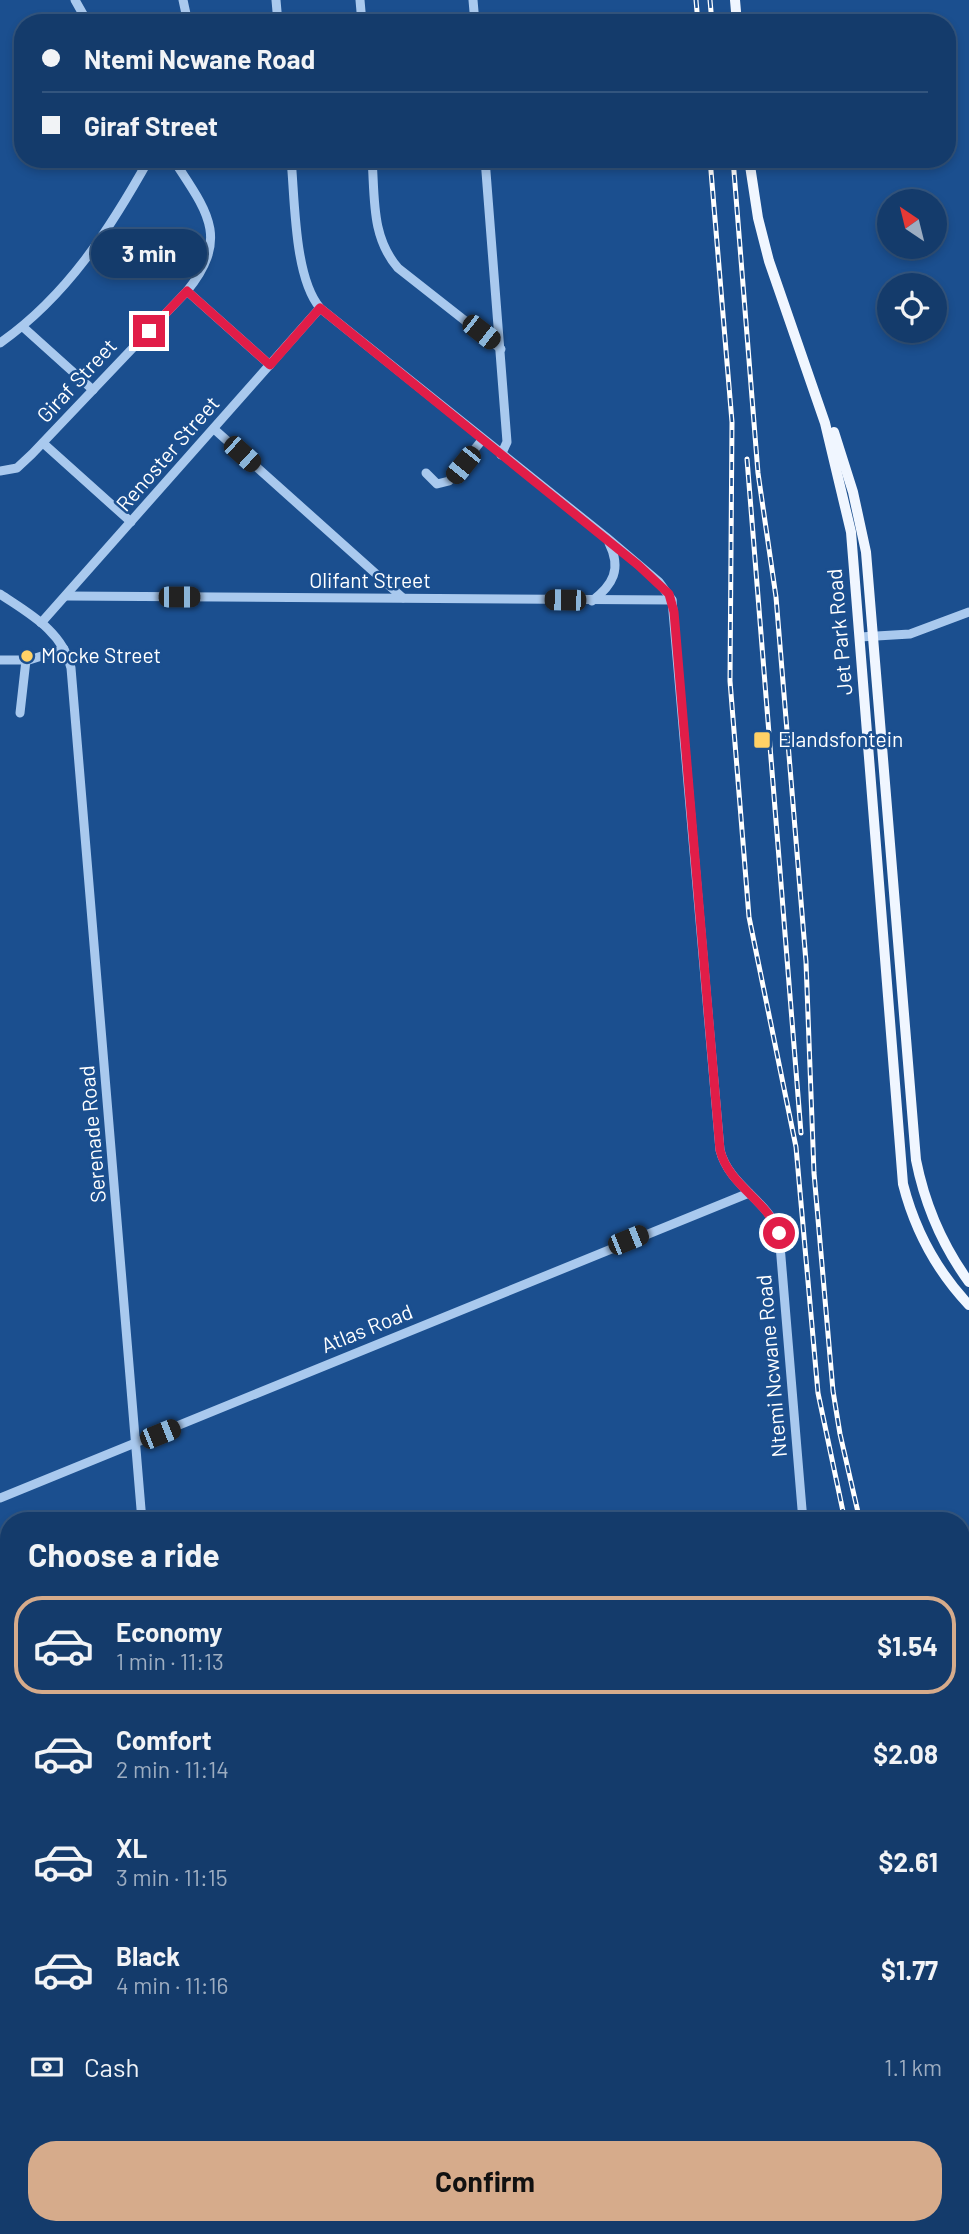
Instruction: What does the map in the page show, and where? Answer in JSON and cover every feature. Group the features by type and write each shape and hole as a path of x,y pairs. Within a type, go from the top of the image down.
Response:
{"main road":[{"name":"Jet Park Road","path":"753,168 758,218 769,261 825,423 847,511 860,637 902,1184 911,1214 936,1265 969,1305"},
{"name":"Jet Park Road","path":"754,168 773,252 853,492 866,552 875,635 916,1160 925,1196 941,1238 969,1282"}],"street":[{"path":"0,343 23,327 88,260 116,219 144,168"},
{"name":"Giraf Street","path":"0,471 17,468 43,443 187,291 209,258 212,231 198,198 179,168"},
{"path":"292,168 303,266 310,294 320,308 606,537 659,582 672,600"},
{"path":"373,168 377,229 388,257 398,268 501,349"},
{"path":"486,168 507,442 501,455"},
{"path":"187,291 270,365"},
{"name":"Renoster Street","path":"41,623 68,596 320,308"},
{"path":"23,327 93,390"},
{"path":"214,429 403,599"},
{"path":"426,473 437,484 445,484 482,440"},
{"path":"43,443 131,522"},
{"path":"592,601 608,589 614,576 615,558 606,537"},
{"path":"0,594 41,623 64,649 26,660 0,660"},
{"name":"Olifant Street","path":"68,596 672,600"},
{"name":"Ntemi Ncwane Road","path":"672,600 720,1150 730,1172 771,1217 780,1238 802,1512"},
{"path":"860,637 910,634 969,612"},
{"name":"Serenade Road","path":"64,649 71,668 141,1512"},
{"path":"20,713 26,660"},
{"name":"Atlas Road","path":"0,1499 748,1193"}],"railway":[{"path":"696,0 697,14"},
{"path":"710,0 711,14"},
{"path":"711,168 732,422 730,681 749,917 796,1147 818,1393 843,1512"},
{"path":"734,168 758,473 776,597 806,962 814,1173 833,1391 858,1512"},
{"path":"747,459 801,1133"}],"place":[{"name":"Mocke Street","path":"27,656"},
{"name":"Elandsfontein","path":"762,740"}],"route":[{"path":"149,331 187,291 270,365 320,308 606,537 659,582 669,594 674,612 687,750 720,1150 730,1172 764,1209 779,1233"}]}
